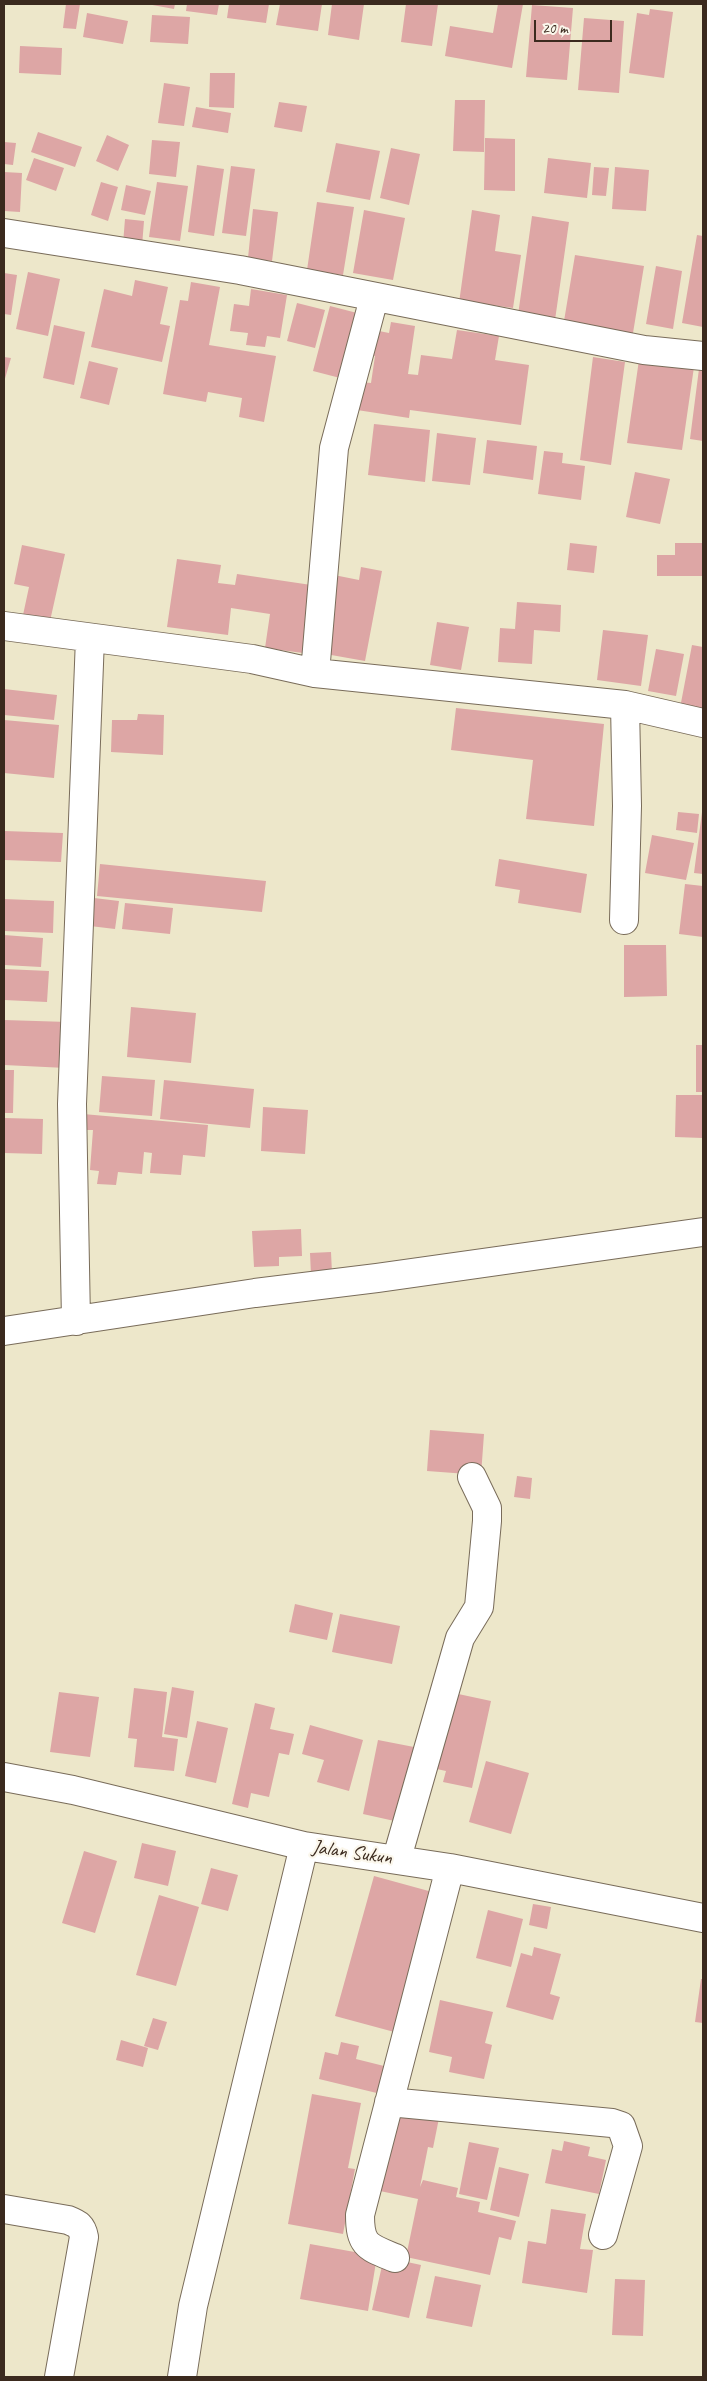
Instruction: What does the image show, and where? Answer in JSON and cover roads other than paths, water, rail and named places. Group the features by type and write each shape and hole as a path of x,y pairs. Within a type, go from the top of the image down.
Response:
{"street":[{"path":"4,233 240,270 644,350 703,356"},
{"path":"315,673 334,448 374,298"},
{"path":"4,626 252,659 315,673 625,706 703,723"},
{"path":"76,1321 72,1104 90,638"},
{"path":"624,920 625,706"},
{"path":"4,1330 76,1321 255,1293 377,1278 703,1232"},
{"path":"397,1858 460,1638 479,1607 487,1508 472,1477"},
{"name":"Jalan Sukun","path":"4,1777 73,1790 304,1846 397,1858 703,1918"},
{"path":"182,2377 195,2297 304,1846"},
{"path":"395,2258 365,2243 360,2233 360,2215 450,1868"},
{"path":"389,2102 612,2122 621,2126 628,2146 603,2236"},
{"path":"4,2208 68,2220 78,2224 83,2229 84,2237 59,2377"}]}
